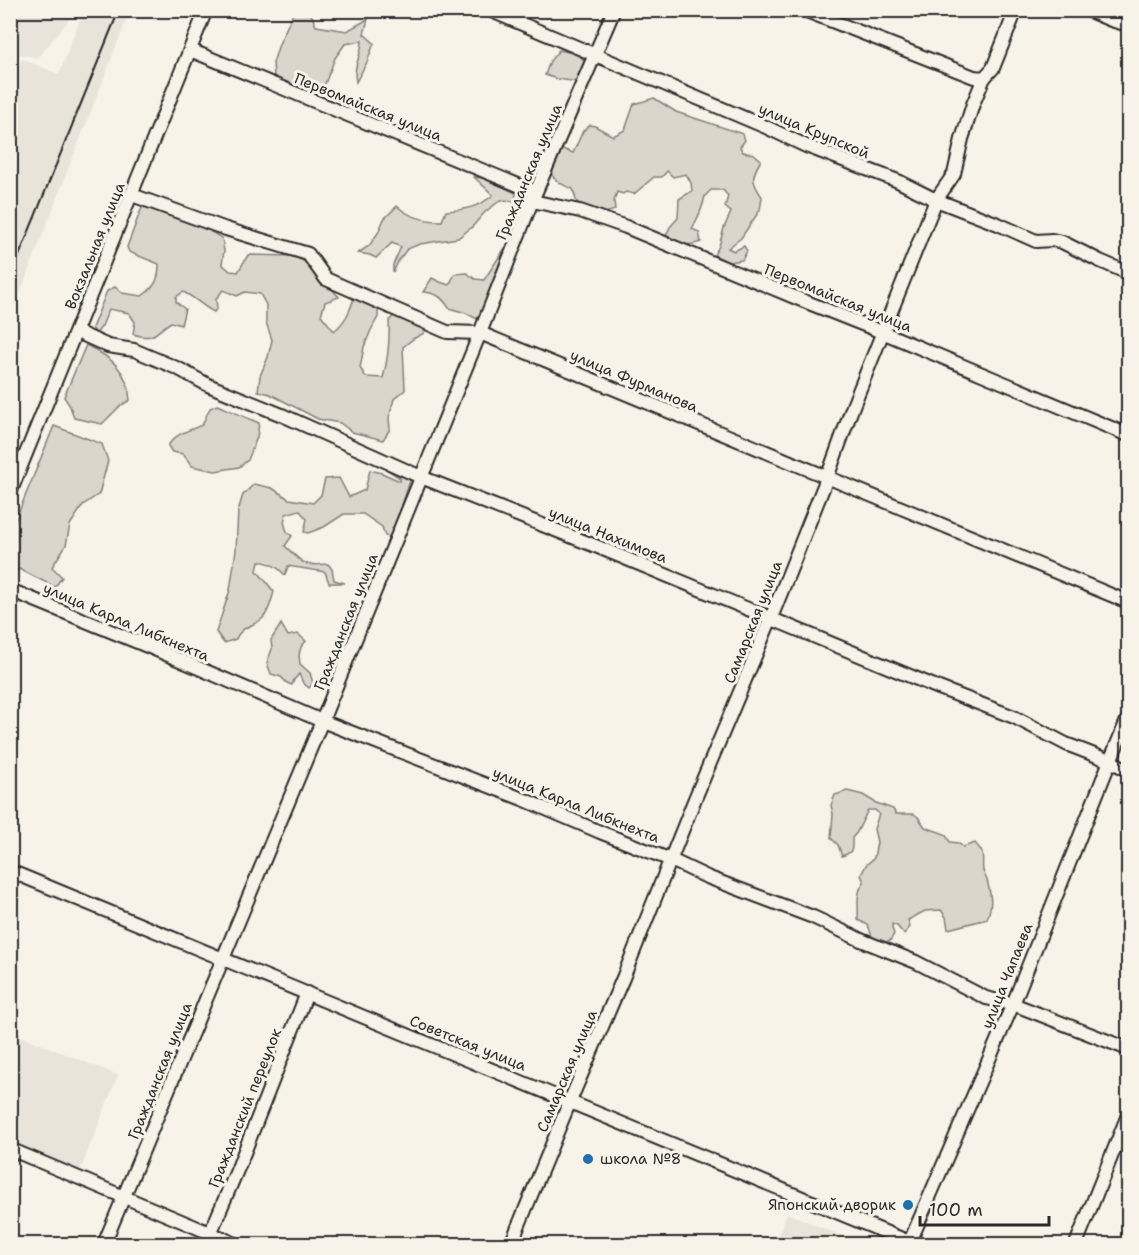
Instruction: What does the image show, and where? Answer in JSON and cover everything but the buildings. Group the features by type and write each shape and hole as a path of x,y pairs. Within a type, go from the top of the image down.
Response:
{"street":[{"name":"Вокзальная улица","path":"10,493 206,10"},
{"name":"улица Крупской","path":"489,10 806,146 898,181 936,200 998,224 1036,242 1052,240 1062,242 1128,273"},
{"name":"Гражданская улица","path":"104,1245 322,722 480,333 533,196 614,10"},
{"path":"804,10 974,77 984,78"},
{"name":"Самарская улица","path":"511,1245 771,618 936,200 954,174 973,104 984,78 993,68 1016,10"},
{"path":"1088,10 1111,15 1128,25"},
{"name":"Первомайская улица","path":"190,50 533,196 626,227 1128,435"},
{"name":"улица Фурманова","path":"132,195 226,229 308,254 326,279 447,332 480,333 1128,602"},
{"name":"улица Нахимова","path":"77,332 108,346 134,350 161,361 208,385 282,415 421,477 598,547 930,685 1014,717 1066,744 1128,770"},
{"name":"улица Карла Либкнехта","path":"10,590 152,648 322,722 525,800 707,877 813,917 861,940 916,962 986,998 1013,1004 1128,1049"},
{"name":"улица Чапаева","path":"911,1244 1013,1004 1128,718"},
{"name":"Советская улица","path":"10,871 911,1244"},
{"name":"Гражданский переулок","path":"210,1234 308,993"},
{"path":"1076,1245 1128,1114"},
{"path":"10,1149 237,1245"}],"shaded area":[{"path":"11,10 76,11 38,58 19,54 11,71"},
{"path":"83,11 130,11 11,316 11,85 22,59 59,74"},
{"path":"294,11 311,14 316,26 347,31 368,19 364,34 374,43 356,82 355,71 362,41 345,44 335,58 321,94 299,89 274,77 273,63"},
{"path":"559,50 577,54 585,61 584,73 579,82 545,75 550,61"},
{"path":"654,98 676,112 743,134 745,140 740,147 743,152 754,154 761,160 755,171 754,179 762,197 760,210 741,238 728,248 734,251 744,246 747,251 742,260 729,262 714,255 731,212 725,207 728,196 723,190 711,190 705,196 692,229 699,232 701,242 686,245 666,236 678,218 679,199 692,191 686,174 673,177 667,171 662,177 654,177 634,194 617,192 614,201 615,210 605,213 579,205 573,189 557,181 550,172 554,159 562,149 573,153 583,131 590,125 613,136 625,130 634,104"},
{"path":"474,177 483,178 516,193 515,201 501,200 458,238 420,244 407,249 393,272 393,265 401,247 392,243 376,258 358,253 369,246 384,219 397,206 418,218 442,221 446,211 471,207 493,195"},
{"path":"144,205 209,226 211,232 222,238 224,251 222,264 230,271 238,272 248,255 293,256 308,263 339,297 325,302 321,315 334,331 347,315 355,295 378,307 378,317 364,347 360,368 366,377 383,378 388,350 389,321 396,313 424,327 424,333 403,347 405,390 394,399 389,418 390,429 383,440 352,432 340,423 318,419 270,394 258,391 260,376 272,340 266,322 266,305 260,294 245,292 237,296 223,290 216,299 217,308 214,312 183,292 176,297 176,302 185,309 181,325 171,322 154,335 146,337 133,334 135,322 129,313 109,309 96,334 92,328 107,291 115,287 122,293 142,296 157,279 159,264 129,252 127,247"},
{"path":"505,248 477,319 449,308 441,298 432,293 423,292 432,278 449,285 455,274 467,273 475,279 484,280"},
{"path":"86,345 103,354 117,366 129,390 130,400 120,406 102,424 74,418 64,397"},
{"path":"217,405 259,423 257,437 248,460 239,467 215,471 192,466 183,454 172,452 168,446 178,435 202,425 210,408"},
{"path":"54,426 102,444 108,461 99,494 83,505 70,525 66,545 52,567 62,577 55,587 19,569 10,576 11,531"},
{"path":"383,467 411,478 391,537 385,536 382,527 363,514 344,514 324,527 308,533 304,532 307,519 299,510 286,514 284,522 287,532 292,536 285,546 307,564 328,564 332,569 334,580 345,583 329,583 325,572 288,566 285,575 273,565 259,561 257,571 274,592 268,610 262,619 244,629 236,639 224,643 216,632 230,590 236,550 238,511 243,495 254,484 272,488 289,499 313,503 321,495 325,479 339,478 349,497 365,490 370,470 400,481 400,478"},
{"path":"281,624 288,636 298,634 306,641 299,655 300,664 310,673 313,683 309,688 303,683 299,674 292,685 281,677 271,674 267,663 272,649 271,640"},
{"path":"847,791 863,795 893,809 896,814 914,814 925,827 945,834 950,842 958,843 963,847 975,843 982,854 983,871 990,895 991,904 987,919 948,929 946,917 941,910 925,911 908,920 910,927 904,934 892,924 894,934 890,941 883,942 873,939 868,925 858,920 858,900 859,891 864,882 861,875 866,865 874,858 877,842 874,829 879,814 875,810 868,810 852,838 852,850 842,856 838,845 831,838 833,814 831,805 835,795"},
{"path":"10,1032 118,1075 80,1171 11,1143"},
{"path":"787,1213 861,1244 774,1244"}],"railway":[{"path":"10,278 119,10"},
{"path":"10,295 18,276"}],"place":[{"name":"школа №8","path":"588,1159"},
{"name":"Японский дворик","path":"908,1205"}]}
